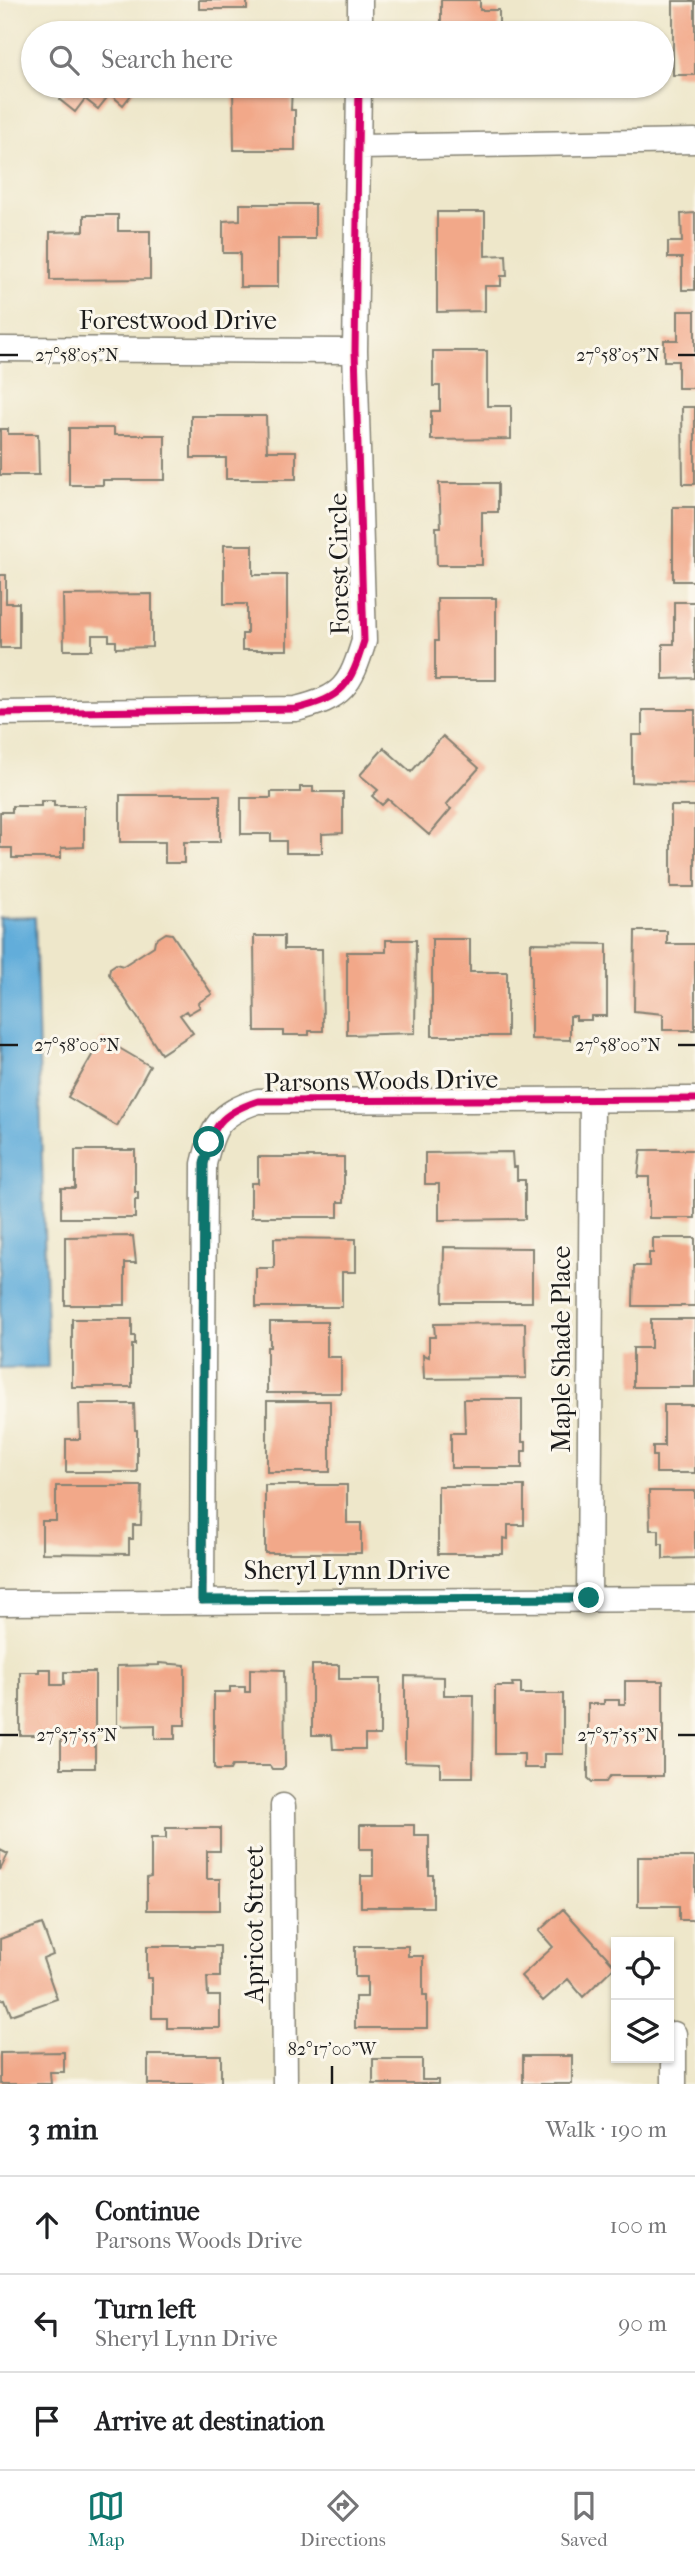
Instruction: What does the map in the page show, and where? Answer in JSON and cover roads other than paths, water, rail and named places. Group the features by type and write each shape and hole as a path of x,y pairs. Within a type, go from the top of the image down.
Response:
{"street":[{"path":"360,0 360,21"},
{"name":"Forest Circle","path":"0,713 296,709 323,702 344,689 356,665 363,641 355,351 359,98"},
{"path":"359,146 695,141"},
{"name":"Forestwood Drive","path":"0,349 355,351"},
{"name":"Parsons Woods Drive","path":"202,1600 204,1164 209,1142 218,1123 234,1109 258,1101 695,1099"},
{"name":"Maple Shade Place","path":"589,1598 592,1100"},
{"name":"Sheryl Lynn Drive","path":"0,1603 695,1599"},
{"name":"Apricot Street","path":"283,1807 285,2084"},
{"path":"674,2063 674,2084"}],"water":[{"path":"35,917 48,1367 0,1368 0,918"}]}
